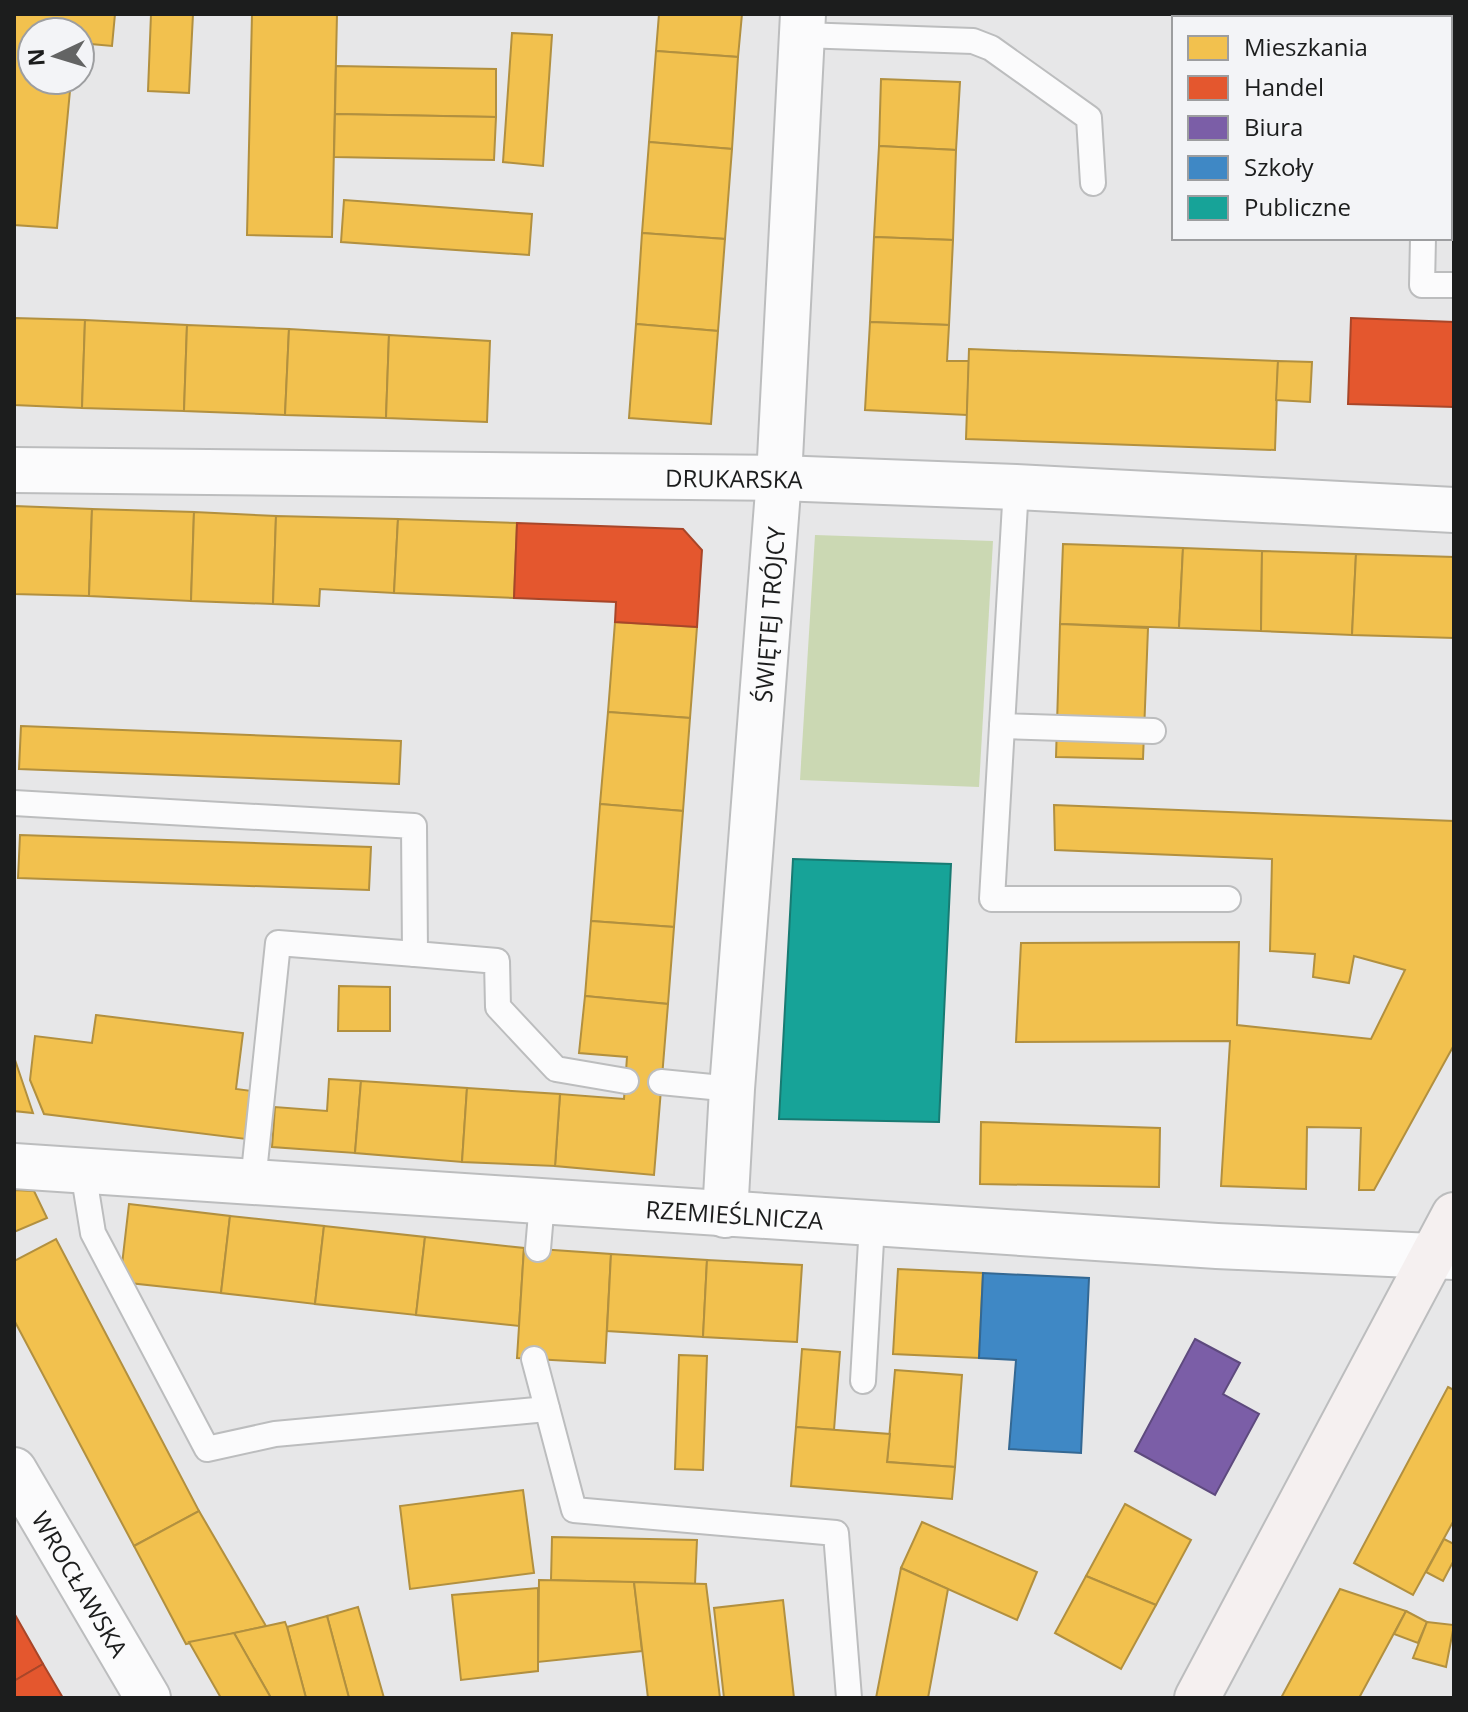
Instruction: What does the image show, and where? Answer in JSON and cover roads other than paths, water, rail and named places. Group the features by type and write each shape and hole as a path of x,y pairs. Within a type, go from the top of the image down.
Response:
{"street":[{"name":"ŚWIĘTEJ TRÓJCY","path":"725,1215 779,478 802,25"},
{"name":"DRUKARSKA","path":"14,470 779,478 1454,510"},
{"name":"RZEMIEŚLNICZA","path":"14,1166 725,1215 1442,1258"},
{"path":"1197,1698 1442,1258 1454,1215"},
{"name":"WROCŁAWSKA","path":"14,1470 148,1698"}],"lane":[{"path":"802,25 973,41 991,48 1089,118 1093,183"},
{"path":"1423,240 1422,285 1454,285"},
{"path":"1016,487 992,899 1228,899"},
{"path":"1002,726 1153,731"},
{"path":"14,803 414,826 415,954"},
{"path":"253,1182 278,943 497,961 498,1007 556,1069 626,1081"},
{"path":"661,1082 732,1089"},
{"path":"83,1171 93,1233 207,1449 275,1434 547,1409"},
{"path":"538,1249 542,1202"},
{"path":"863,1381 872,1224"},
{"path":"534,1359 574,1510 836,1533 849,1698"}]}
